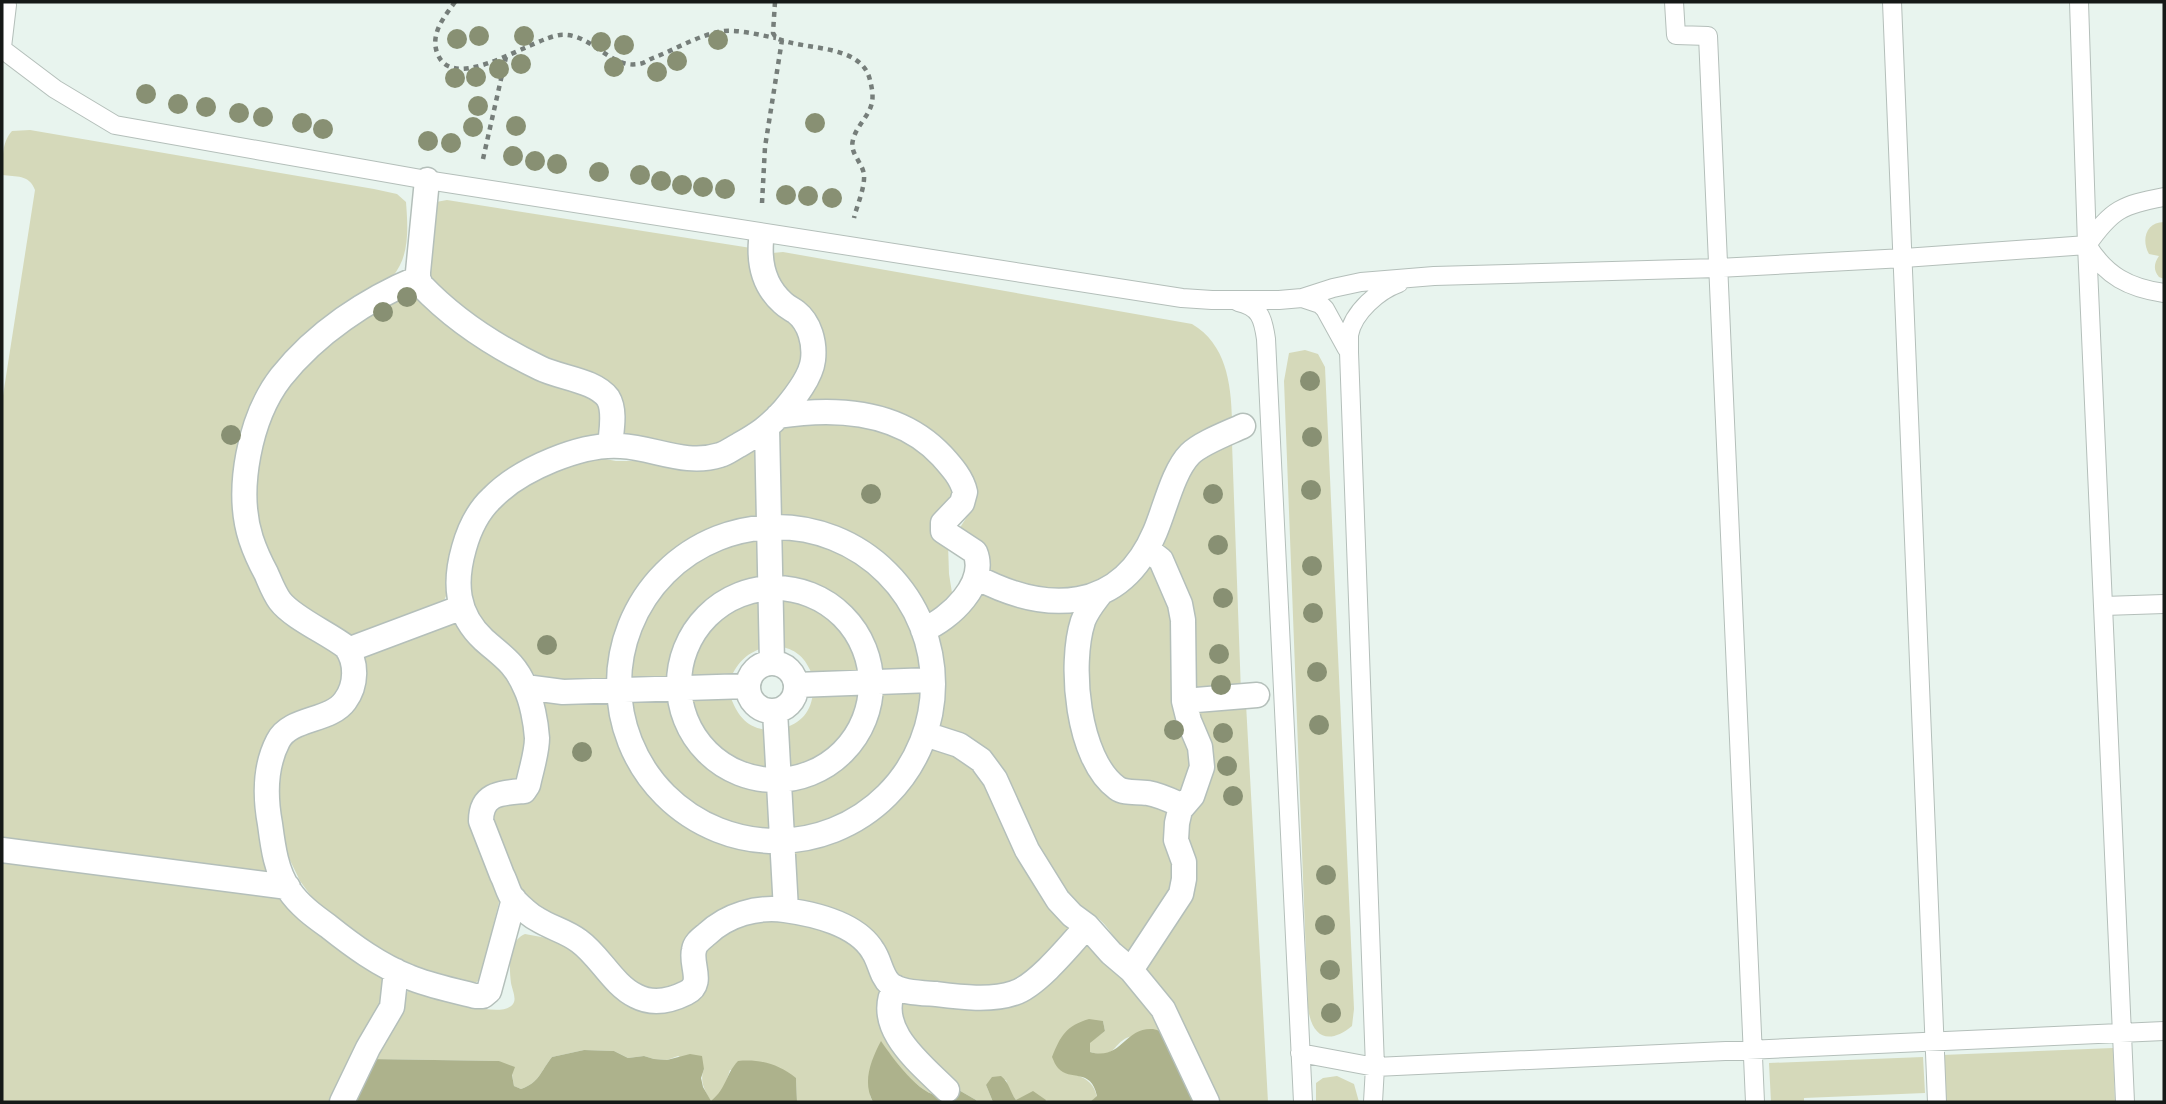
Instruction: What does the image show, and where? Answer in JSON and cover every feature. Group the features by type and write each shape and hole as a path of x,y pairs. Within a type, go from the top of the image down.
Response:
{"street":[{"path":"427,180 418,278 433,297 464,324 541,368 588,383 607,397 612,414 610,446"},
{"path":"761,241 760,257 764,275 773,292 805,321 813,348 813,363 806,378 773,422 721,455 676,458 637,448 610,446 586,449 545,464 512,481 493,496 479,512 464,549 458,586 460,608 483,639 504,655 525,687 537,738 528,785 524,791 491,797 481,809 481,821 511,897 537,920 566,932 579,941 598,957 615,979 634,996 659,1001 688,992 694,986 696,981 693,960 697,942 714,927 737,915 755,910 774,908 829,920 865,940 879,962 885,978 895,987 960,997 1013,994 1028,987 1087,926"},
{"path":"418,278 390,290 362,307 295,361 271,394 251,441 245,487 246,515 250,537 258,557 282,603 338,640 352,654 354,660 354,678 344,704 281,735 270,761 267,808 274,852 288,887 307,910 359,951 410,978 483,996 489,991 514,900"},
{"path":"773,422 825,412 869,415 895,424 932,446 951,466 965,492 962,503 947,517 942,526 943,531 975,552 978,564 976,577 972,587 957,605 940,621 923,630"},
{"path":"772,663 770,526 773,422"},
{"path":"976,577 1023,596 1055,602 1075,601 1100,594 1132,570 1147,549 1186,459 1192,452 1242,426"},
{"path":"770,526 804,528 836,538 866,554 891,576 911,604 923,630 932,667 932,701 925,734 911,765 891,792 865,815 836,831 795,841 752,841 712,829 676,807 647,776 627,738 618,691 621,654 634,614 658,579 690,551 728,533 770,526"},
{"path":"1130,970 1181,894 1184,862 1176,841 1177,823 1183,806 1192,796 1202,767 1200,747 1184,701 1183,620 1180,604 1161,560 1147,549"},
{"path":"771,588 805,593 832,606 853,628 866,654 871,682 866,714 853,741 832,762 805,776 772,781 740,774 712,757 691,731 680,700 680,666 692,635 713,610 742,593 771,588"},
{"path":"1100,594 1087,611 1077,650 1080,704 1088,745 1098,768 1114,786 1122,791 1150,793 1183,806"},
{"path":"348,650 460,608"},
{"path":"772,663 784,666 790,671 796,685 793,699 782,710 775,711 766,711 752,702 748,686 754,671 772,663"},
{"path":"796,685 932,680"},
{"path":"525,687 563,692 748,686"},
{"path":"1184,701 1257,695"},
{"path":"775,711 786,910"},
{"path":"925,734 959,745 981,760 995,779 1027,850 1058,900 1130,970 1163,1009 1206,1102"},
{"path":"2,850 288,887"},
{"path":"342,1102 391,1007 396,971"},
{"path":"895,987 888,999 895,1031 907,1050 947,1090"}],"lane":[{"path":"1674,2 1676,35 1708,36 1755,1102"},
{"path":"1892,2 1937,1102"},
{"path":"2079,2 2087,245 2125,1102"},
{"path":"2,4 8,5 2,48 55,89 115,125 427,180 1182,298 1279,300 1302,298 1361,282 1434,276 1718,268 2087,245 2108,218 2123,207 2164,197"},
{"path":"2087,245 2097,262 2118,278 2133,287 2164,293"},
{"path":"1373,1102 1375,1067 1350,332 1381,290 1434,276"},
{"path":"1302,298 1320,304 1325,309 1349,352"},
{"path":"1233,300 1249,304 1257,310 1266,338 1303,1102"},
{"path":"1263,325 1271,308 1279,300"},
{"path":"2104,606 2164,604"},
{"path":"1300,1053 1375,1067 2164,1031"}],"path":[{"path":"455,2 439,25 437,33 437,52 443,64 450,68 459,69 495,62 557,35 577,36 623,63 638,64 720,31 779,39 845,53 860,61 867,68 873,99 871,108 852,141 852,150 864,173 854,218"},
{"path":"775,2 773,33 779,39"},
{"path":"762,203 765,147 779,39"},
{"path":"483,159 507,57"}],"green space":[{"path":"30,130 374,189 397,194 406,202 405,251 392,277 286,360 239,534 331,642 347,672 337,700 273,733 263,745 257,776 281,880 2,846 2,402 35,190 26,179 2,175 2,163 4,146 12,131"},
{"path":"447,200 751,248 795,319 806,355 778,406 727,440 692,449 625,442 619,412 495,334 431,281 429,264 436,202"},
{"path":"2164,222 2164,279 2159,277 2155,269 2159,256 2149,254 2145,238 2149,228"},
{"path":"783,252 1192,324 1203,332 1219,353 1228,378 1232,419 1216,428 1123,572 1067,593 988,575 959,533 970,512 944,450 802,408 816,375 774,280 772,253"},
{"path":"405,289 599,395 602,434 492,494 442,605 355,641 319,622 275,582 249,513 262,430 302,362"},
{"path":"1305,350 1318,354 1325,367 1354,1009 1352,1026 1329,1037 1318,1032 1313,1026 1308,1008 1284,381 1289,353"},
{"path":"813,416 912,437 958,491 930,527 933,533 948,544 953,599 926,622 902,581 886,564 867,550 825,530 779,520 777,429"},
{"path":"763,437 765,521 715,534 671,560 653,577 637,597 625,620 617,646 611,683 594,685 537,677 503,645 463,599 465,566 499,500 548,472 600,458 641,461"},
{"path":"1232,443 1241,693 1194,690 1156,543 1191,463"},
{"path":"764,532 766,582 728,594 700,614 681,644 673,683 621,684 625,656 634,629 648,603 665,581 685,561 709,546 735,536"},
{"path":"777,533 799,534 827,542 870,567 898,598 909,615 924,654 928,675 876,678 865,641 845,610 816,590 798,584 778,582"},
{"path":"1145,559 1163,570 1196,752 1185,797 1123,784 1099,752 1085,672 1096,605"},
{"path":"982,590 1073,608 1097,777 1165,802 1180,880 1131,956 1100,920 1073,908 1025,826 1006,772 995,759 933,730 938,684 932,638"},
{"path":"777,594 808,601 834,618 853,642 864,671 811,672 798,654 778,646"},
{"path":"761,595 765,647 742,660 729,682 684,682 692,652 709,626 733,607"},
{"path":"460,620 527,703 524,778 482,793 476,798 470,813 500,898 480,980 471,985 375,953 314,900 300,881 285,850 275,786 287,737 333,718 364,654"},
{"path":"876,687 926,687 913,742 901,765 866,801 820,827 792,836 780,784 795,782 823,771 848,753 867,729 873,715"},
{"path":"865,688 858,720 840,747 814,767 783,777 781,729 804,716 813,691"},
{"path":"730,695 745,720 756,727 772,730 767,777 736,768 711,751 694,727 684,696"},
{"path":"673,696 677,720 685,737 705,760 731,776 775,787 776,840 755,837 715,825 680,803 652,773 631,735 624,698"},
{"path":"612,698 630,758 640,776 667,808 702,832 769,850 773,854 773,898 726,911 690,977 668,994 636,989 527,904 489,814 506,804 529,801 541,784 544,756 542,702"},
{"path":"1246,704 1268,1102 1213,1102 1141,966 1189,852 1186,817 1196,709"},
{"path":"933,743 980,766 1077,925 1016,987 905,985 798,902 790,854 803,847 842,835 886,807 904,788"},
{"path":"2,856 277,891 390,981 338,1102 2,1102"},
{"path":"760,915 854,938 942,1096 934,1095 916,1084 881,1042 870,1096 873,1102 797,1102 796,1078 730,1070 723,1091 711,1102 702,1082 704,1069 678,1056 667,1060 644,1056 628,1058 614,1051 584,1050 552,1057 536,1080 521,1089 514,1086 512,1074 499,1061 370,1059 412,987 480,1008 505,1009 513,1004 515,999 510,977 511,955 515,942 525,934 568,942 622,992 677,1001 701,948"},
{"path":"1086,945 1096,945 1169,1035 1133,1036 1123,1040 1109,1053 1090,1052 1090,1042 1105,1031 1103,1021 1065,1072 1081,1077 1093,1086 1097,1097 1090,1102 1016,1100 1006,1080 986,1085 993,1102 977,1102 950,1085 913,1048 895,1000 975,1004"},
{"path":"1089,1019 1103,1021 1105,1031 1090,1043 1090,1052 1109,1052 1143,1030 1153,1029 1169,1035 1197,1102 1090,1102 1097,1096 1090,1081 1063,1072 1052,1057 1065,1032"},
{"path":"881,1041 916,1084 925,1090 942,1096 950,1085 977,1102 873,1102 868,1079 871,1063"},
{"path":"2113,1048 2115,1102 1944,1102 1942,1055"},
{"path":"584,1050 614,1051 628,1058 644,1056 667,1060 690,1054 702,1056 704,1069 701,1078 711,1101 738,1061 769,1064 796,1078 797,1102 349,1102 370,1059 499,1061 515,1067 512,1075 514,1086 521,1089 536,1080 552,1057"},
{"path":"1923,1057 1925,1093 1771,1102 1769,1063"},
{"path":"1001,1076 1016,1100 1033,1091 1046,1100 1045,1102 993,1102 986,1085 992,1077"},
{"path":"1337,1076 1354,1084 1359,1102 1316,1102 1316,1083 1323,1078"}]}
